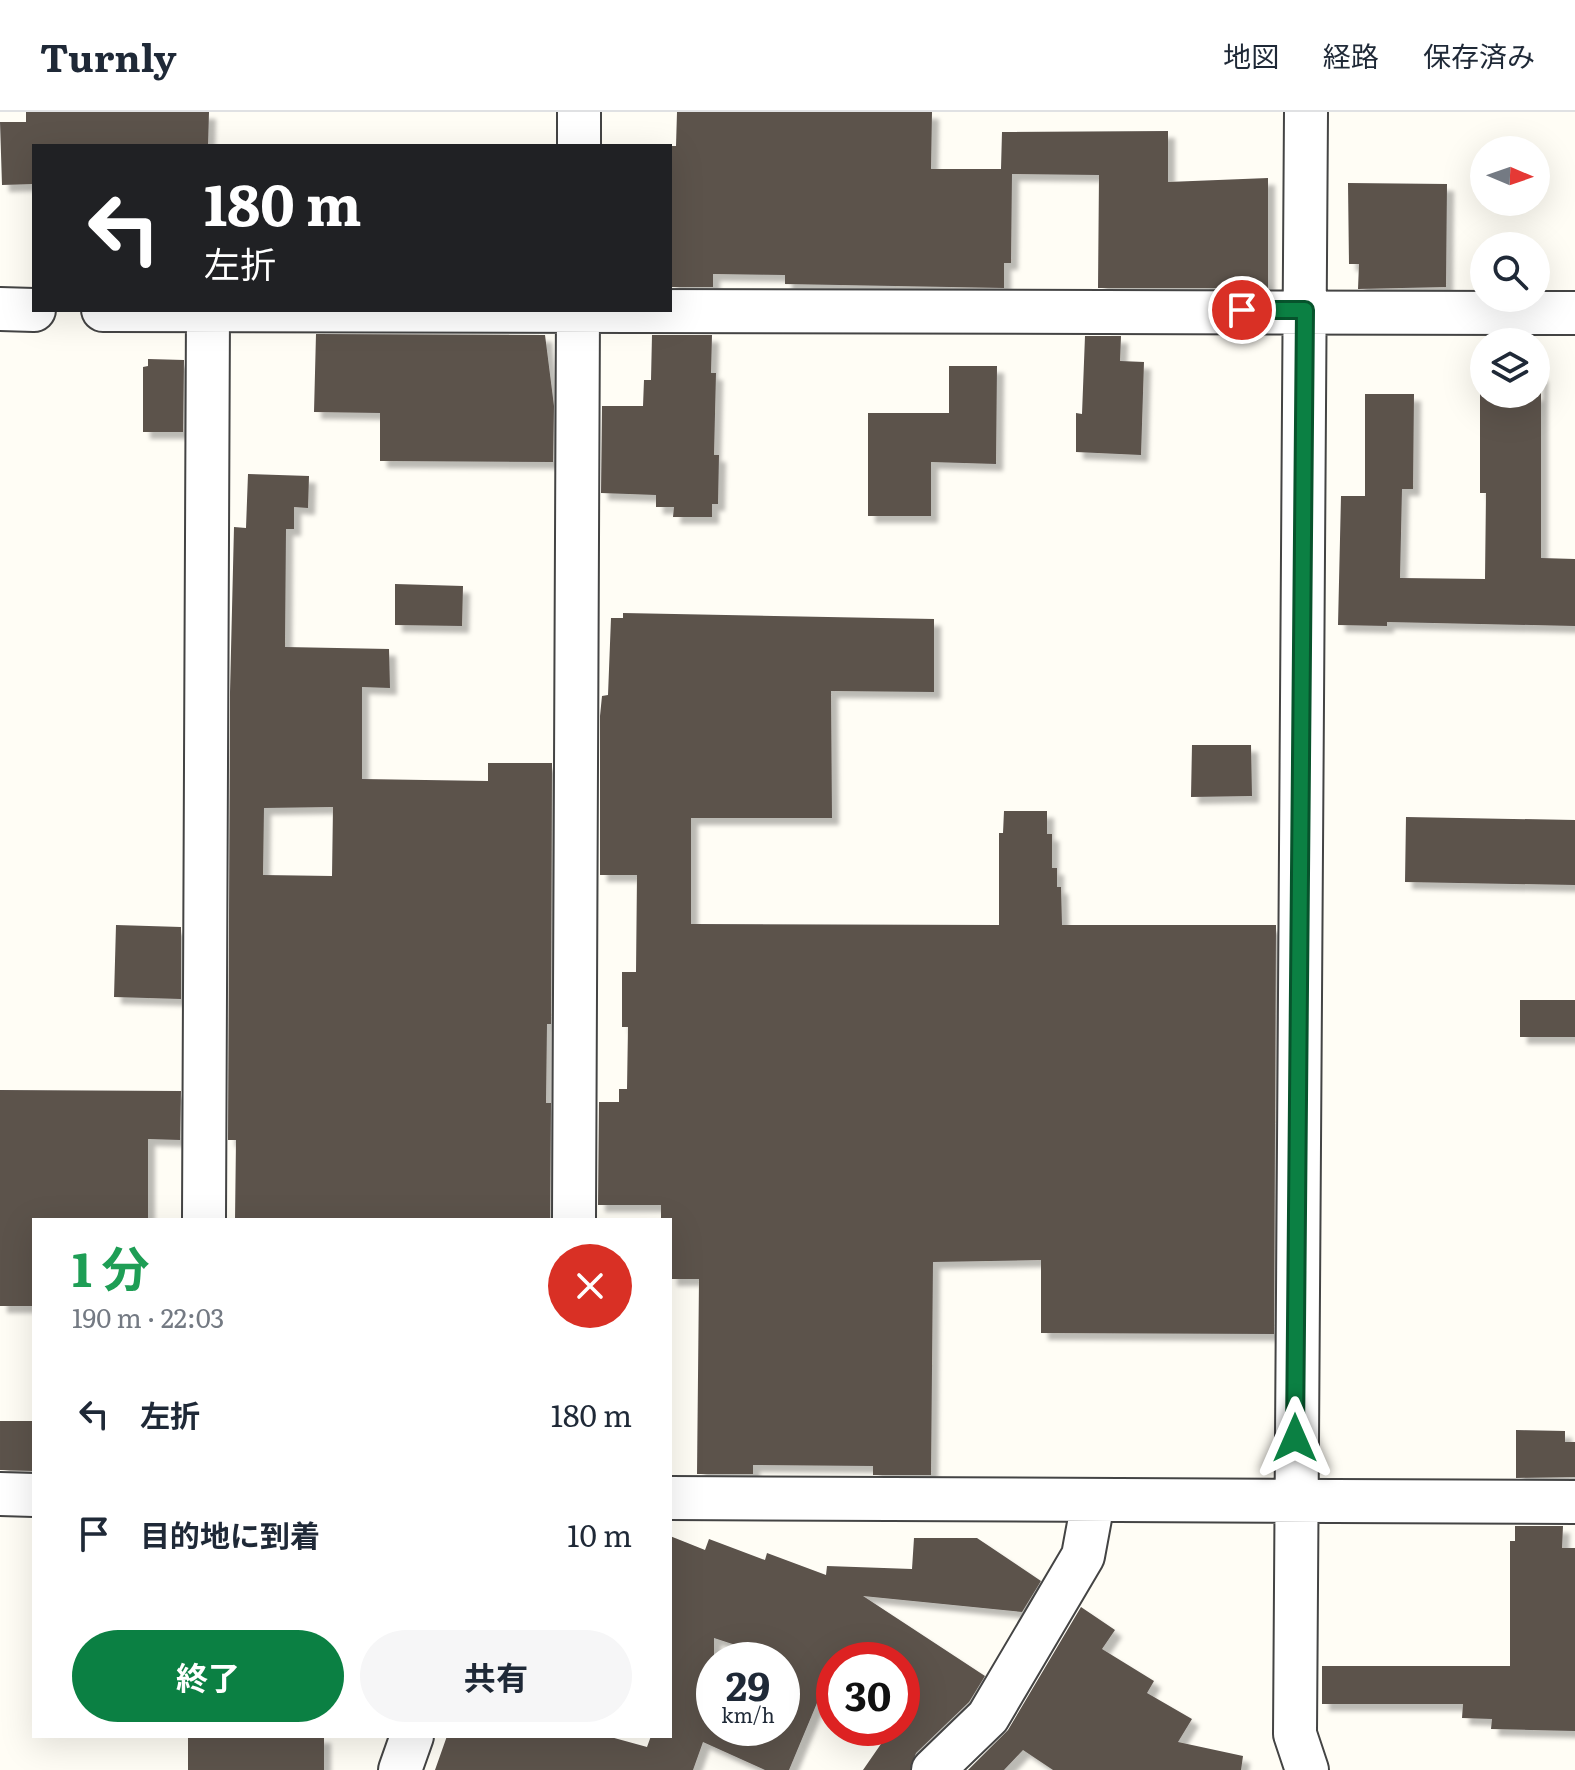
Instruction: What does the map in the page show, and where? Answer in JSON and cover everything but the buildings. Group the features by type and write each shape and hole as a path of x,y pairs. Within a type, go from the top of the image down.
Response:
{"street":[{"path":"579,112 579,144"},
{"path":"1306,112 1295,1734 1307,1770"},
{"path":"0,309 32,310"},
{"path":"672,310 1575,313"},
{"path":"204,1218 208,312"},
{"path":"574,1218 578,312"},
{"path":"0,1494 32,1495"},
{"path":"672,1498 1575,1502"},
{"path":"933,1770 988,1717 1083,1556 1093,1502"},
{"path":"400,1770 411,1738"}],"route":[{"path":"1242,310 1305,310 1295,1438"}]}
